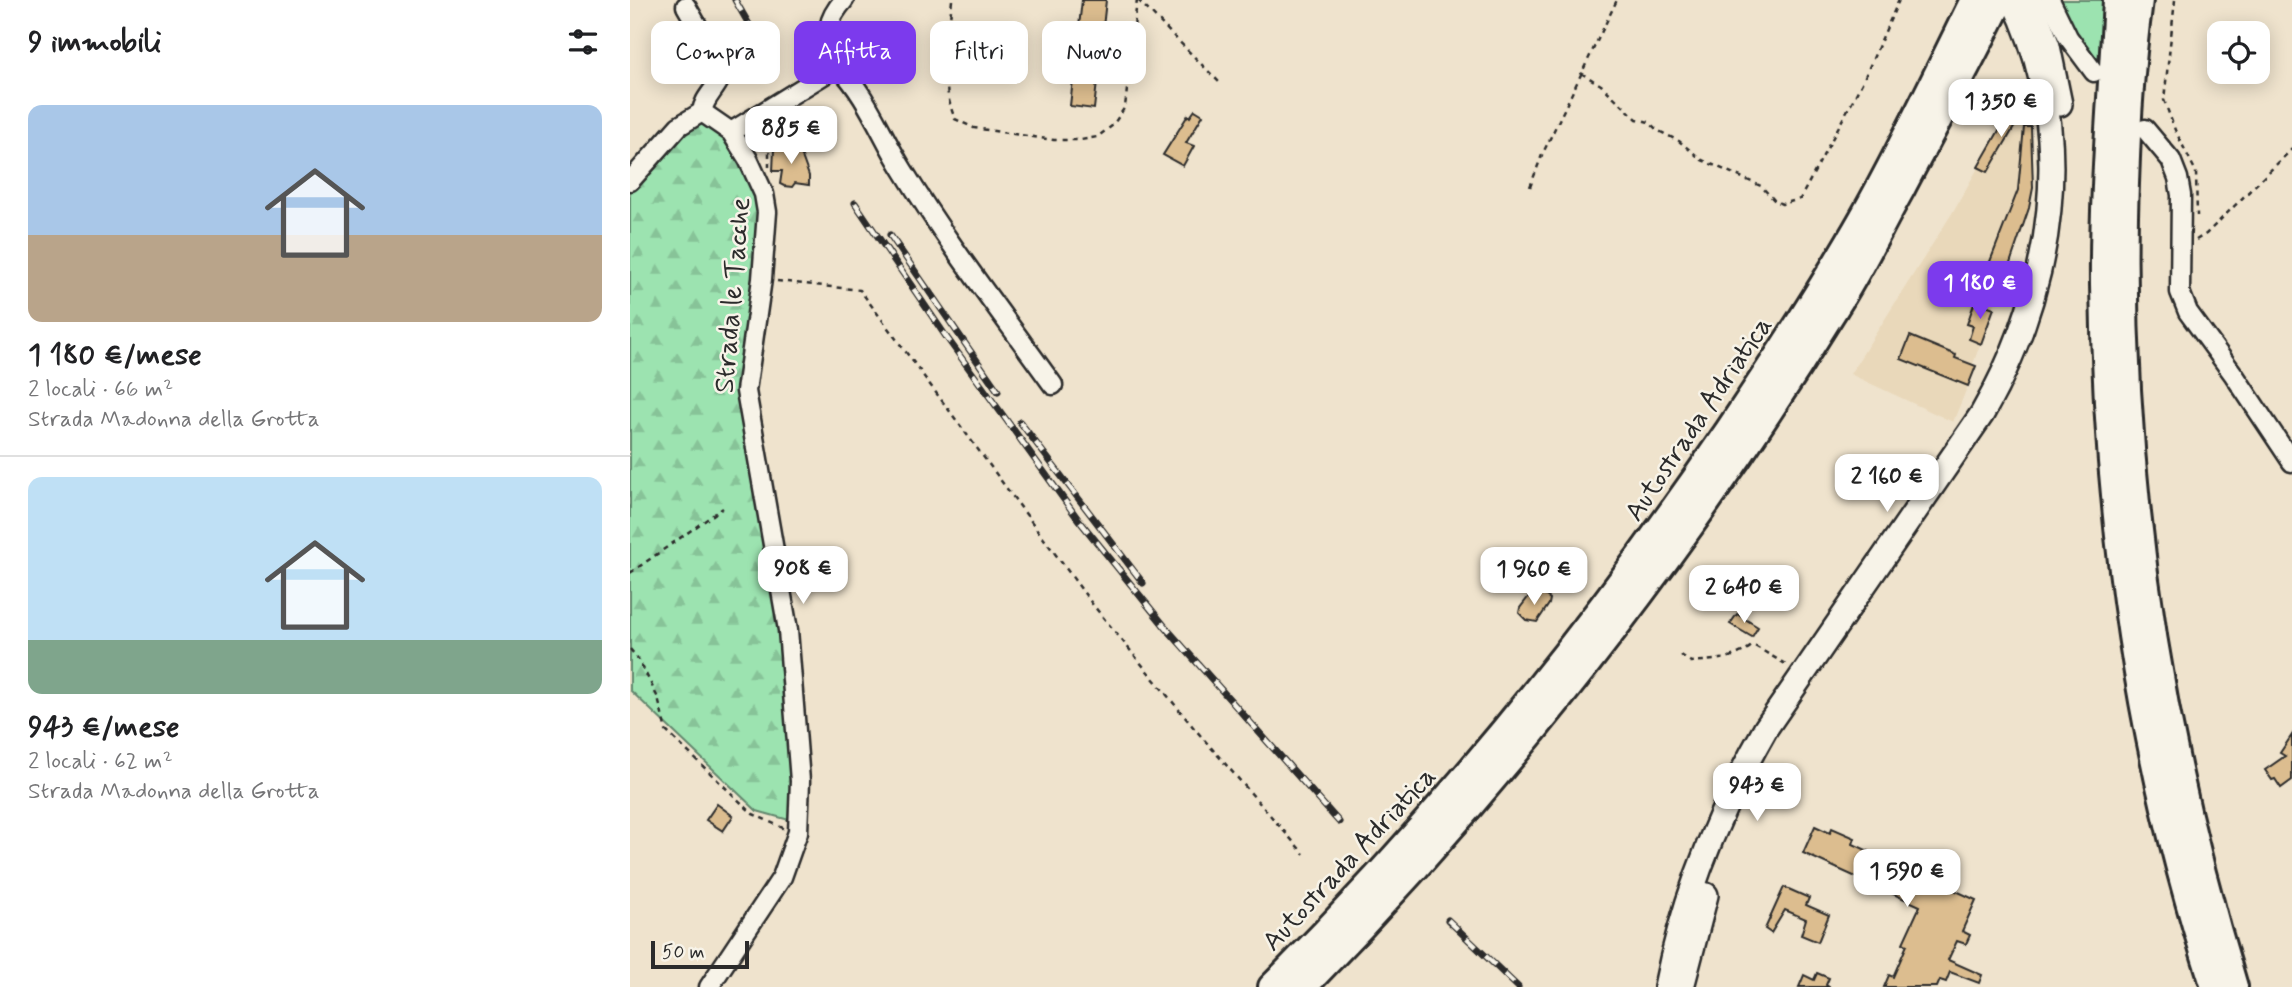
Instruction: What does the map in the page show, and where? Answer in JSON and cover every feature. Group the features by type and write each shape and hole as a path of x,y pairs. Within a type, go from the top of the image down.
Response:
{"highway":[{"path":"2139,0 2127,131 2124,252 2124,326 2132,471 2152,643 2182,794 2212,914 2234,987"},
{"name":"Autostrada Adriatica","path":"1272,987 1421,828 1530,701 1640,556 1811,305 1989,6"},
{"name":"Autostrada Adriatica","path":"1304,987 1443,838 1605,640 1686,529 1838,304 1989,6"},
{"path":"2116,10 2106,173 2104,283 2106,382 2114,506 2126,602 2151,741 2189,898 2215,987"}],"main road":[{"path":"1666,987 1681,920 1716,822 1766,728 1982,414 2007,369 2034,298 2047,233 2051,157 2042,85 2020,13 2013,0"},
{"path":"1682,987 1698,918 1711,878 1725,841 1759,771 1793,715 2000,413 2037,338 2059,251 2065,194 2065,161 2055,73 2044,32 2030,0"}],"street":[{"path":"830,21 832,14 844,0"},
{"path":"2050,0 2068,37 2094,72"},
{"path":"686,6 722,69 717,85 703,105 702,112"},
{"path":"731,132 809,84"},
{"path":"855,84 902,169 943,232 1053,385"},
{"path":"702,112 731,132 748,159 764,194"},
{"path":"630,181 679,126 702,112"},
{"path":"2145,129 2171,160 2178,178 2188,241 2180,292 2188,312 2292,462"},
{"name":"Strada le Tacche","path":"709,987 782,877 798,832 800,781 788,630 746,390 762,279 767,212 764,194"}],"path":[{"path":"952,0 945,69 947,100 955,120 974,128 1054,140 1081,140 1097,137 1113,125 1125,107 1138,0"},
{"path":"1138,0 1220,83"},
{"path":"1530,187 1542,155 1617,0"},
{"path":"1581,73 1601,85 1637,118 1649,122 1702,160 1761,186 1775,201 1782,204 1791,203 1800,199 1863,80 1899,0"},
{"path":"2175,0 2164,100 2175,130 2196,172 2198,193 2195,221"},
{"name":"Strada le Tacche","path":"764,194 768,184 769,124"},
{"path":"2188,241 2206,234 2292,149"},
{"path":"762,279 860,290 1093,605 1194,728 1304,854"},
{"path":"630,573 723,508"},
{"path":"1523,591 1561,576 1584,582"},
{"path":"1681,655 1691,662 1724,660 1753,645 1802,674"},
{"path":"630,649 648,676 658,698 666,731 753,814 798,832"}],"shaded area":[{"path":"2024,98 2029,105 2031,138 2033,188 2029,208 1973,364 1976,366 1953,422 1850,374 1951,215 2017,100"}],"green space":[{"path":"2057,0 2105,0 2098,67 2074,32"},
{"path":"718,122 764,194 746,391 788,630 789,820 757,811 630,690 630,190 692,123"}],"building":[{"path":"1082,0 1106,0 1104,21 1080,21"},
{"path":"1072,84 1097,84 1094,109 1070,106"},
{"path":"2013,106 2023,112 1988,172 1978,167"},
{"path":"1195,110 1203,115 1186,143 1194,146 1183,166 1163,155 1188,115 1190,117"},
{"path":"2024,127 2031,127 2033,188 2029,208 2003,284 1984,277 2018,190"},
{"path":"796,140 809,176 809,185 795,183 792,187 784,186 780,184 782,171 773,171 774,149 789,150 787,144"},
{"path":"1975,301 1994,308 1981,344 1969,339 1973,326 1967,324"},
{"path":"1910,336 1976,366 1968,386 1901,359"},
{"path":"1533,591 1550,599 1537,622 1526,620 1519,613"},
{"path":"1737,614 1758,627 1752,637 1730,624"},
{"path":"2292,735 2292,780 2281,788 2265,770 2285,756 2280,753"},
{"path":"717,804 733,816 723,831 706,820"},
{"path":"1815,826 1830,833 1832,828 1855,838 1853,844 1976,900 1962,931 1970,935 1966,944 1957,941 1948,960 1982,975 1979,983 1950,972 1946,982 1940,980 1937,987 1884,987 1889,975 1893,977 1907,945 1903,943 1920,906 1803,853"},
{"path":"1784,887 1809,898 1806,905 1829,915 1818,942 1801,935 1806,919 1785,910 1771,933 1765,929"},
{"path":"1817,973 1829,978 1826,985 1829,987 1799,987 1804,975 1814,980"}],"railway":[{"path":"735,0 747,21"},
{"path":"855,203 947,338 1078,519 1167,629 1339,822"},
{"path":"890,235 998,391"},
{"path":"1020,422 1143,583"},
{"path":"1448,920 1518,987"}]}
